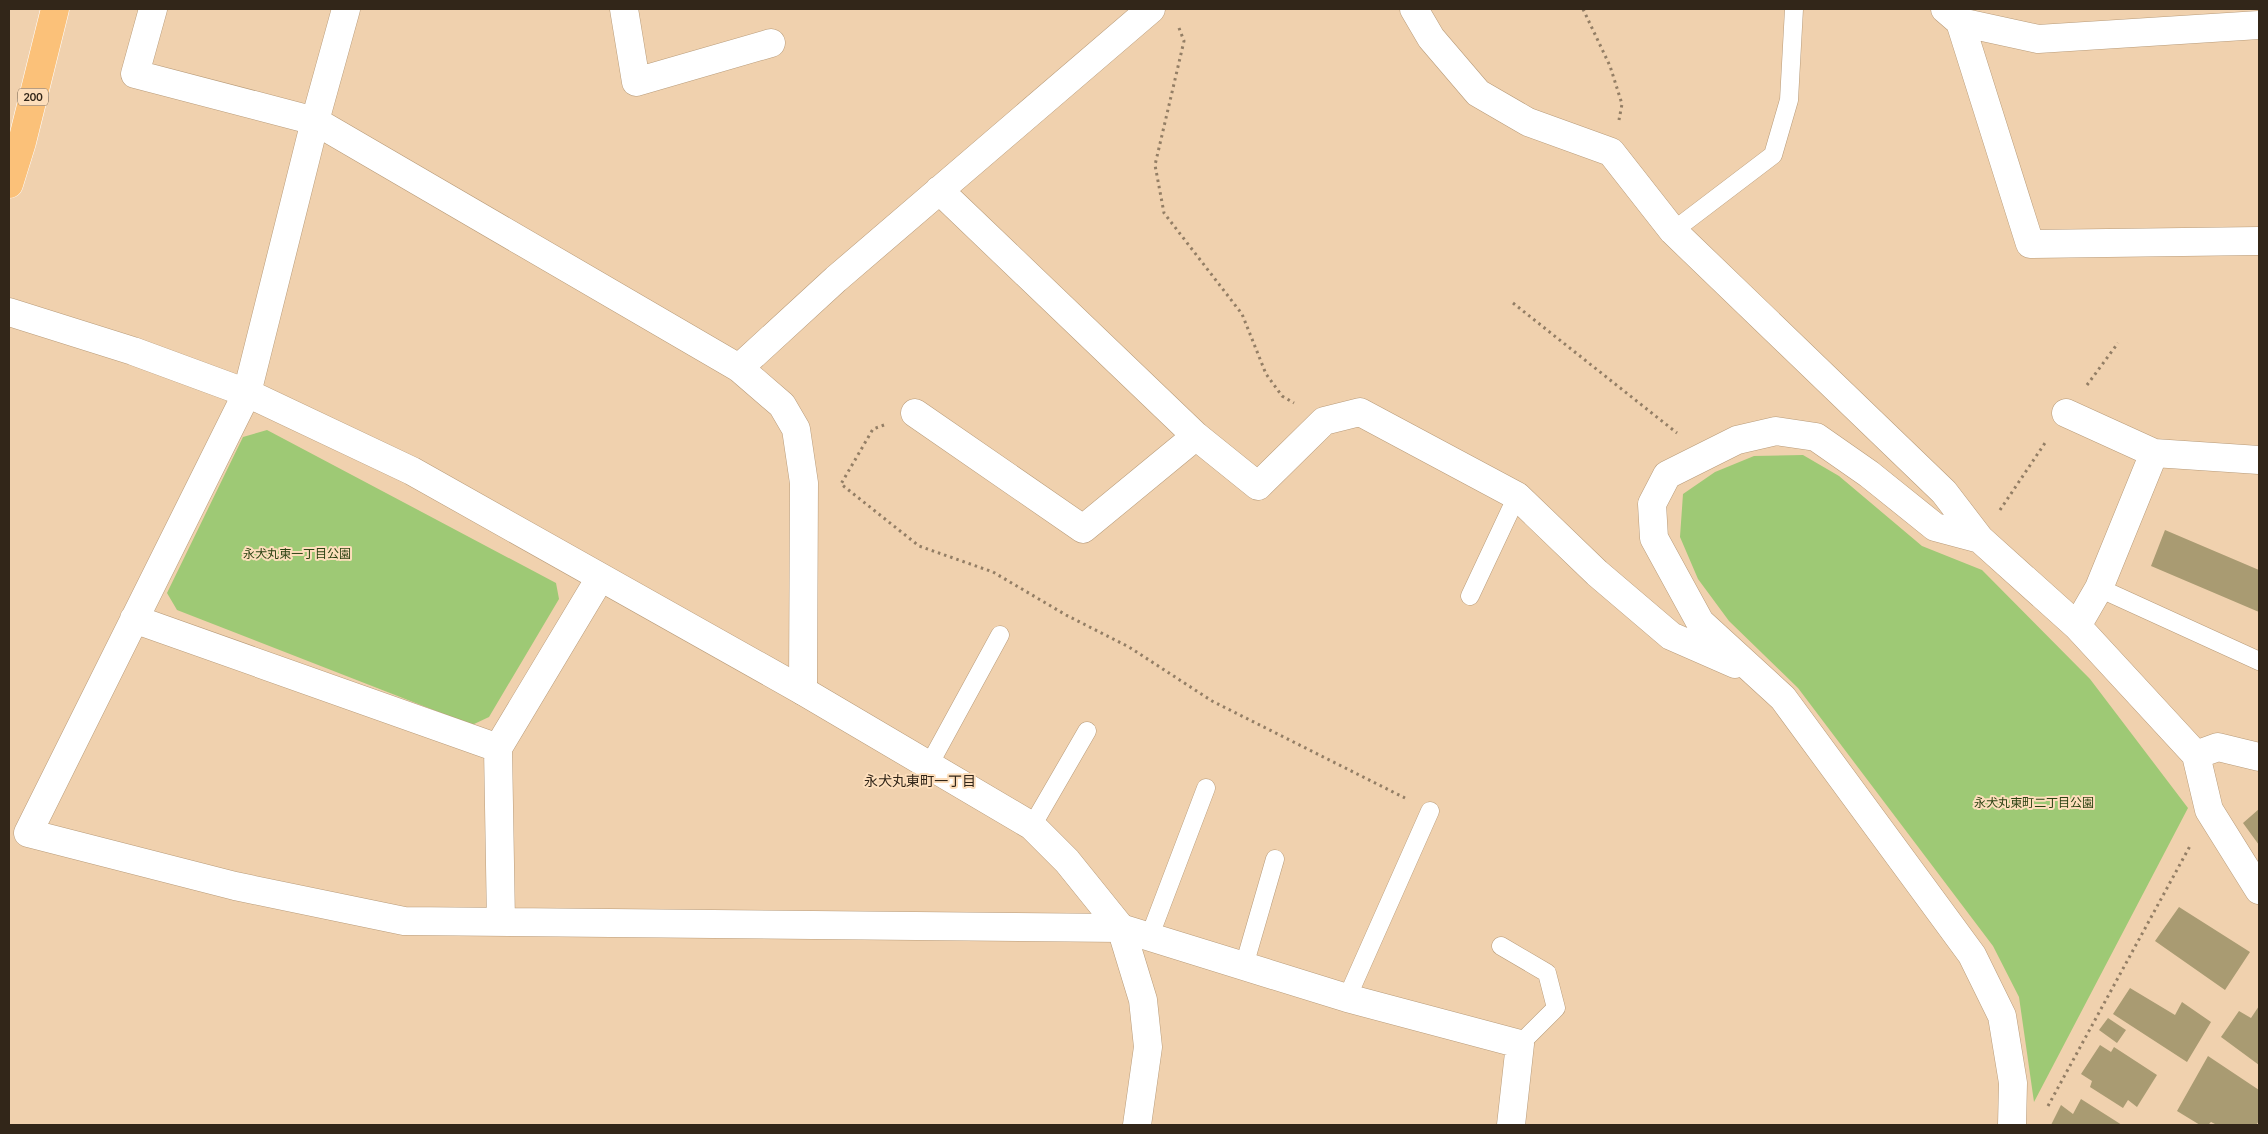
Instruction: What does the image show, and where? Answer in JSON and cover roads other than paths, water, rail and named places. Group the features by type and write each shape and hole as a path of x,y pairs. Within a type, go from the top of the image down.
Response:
{"highway":[{"name":"200","path":"9,184 22,142 54,9"}],"street":[{"path":"153,9 135,74 315,121 739,368 782,405 796,429 804,483 803,691"},
{"path":"346,9 315,121 247,393 28,833 235,886 404,921 1121,928 1347,998 1520,1044 1511,1125"},
{"path":"624,9 636,82 771,43"},
{"path":"739,368 836,278 1151,9"},
{"path":"1414,9 1431,38 1478,93 1528,122 1611,152 1673,231 1944,492 1980,539 2077,626 2196,755 2209,810 2259,890"},
{"path":"1953,15 2038,39 2259,25"},
{"path":"1953,15 2030,244 2259,241"},
{"path":"939,190 1196,436 1258,486 1324,421 1360,412 1517,496 1597,573 1671,636 1757,674"},
{"path":"9,312 133,351 247,393 412,471 803,691 1032,826 1067,861 1121,928 1142,1000 1148,1047 1137,1125"},
{"path":"915,413 1084,529 1196,436"},
{"path":"2066,413 2154,453 2259,460"},
{"path":"1980,539 1935,527 1869,474 1816,436 1776,431 1737,440 1667,475 1652,504 1654,538 1700,622 1783,698 1972,955 2002,1016 2014,1083 2012,1125"},
{"path":"2077,626 2099,588 2154,453"},
{"path":"501,922 498,748 600,578"},
{"path":"134,619 498,748"},
{"path":"2196,755 2218,747 2259,757"}],"lane":[{"path":"1673,231 1773,155 1789,100 1794,9"},
{"path":"1470,596 1517,496"},
{"path":"2099,588 2259,661"},
{"path":"929,764 1000,634"},
{"path":"1032,826 1087,731"},
{"path":"1149,938 1206,788"},
{"path":"1347,998 1430,811"},
{"path":"1244,966 1275,859"},
{"path":"1501,946 1547,973 1556,1008 1520,1044"}],"district":[{"name":"永犬丸東町一丁目","path":"920,781"}],"park label":[{"name":"永犬丸東一丁目公園","path":"297,554"},
{"name":"永犬丸東町二丁目公園","path":"2034,803"}]}
